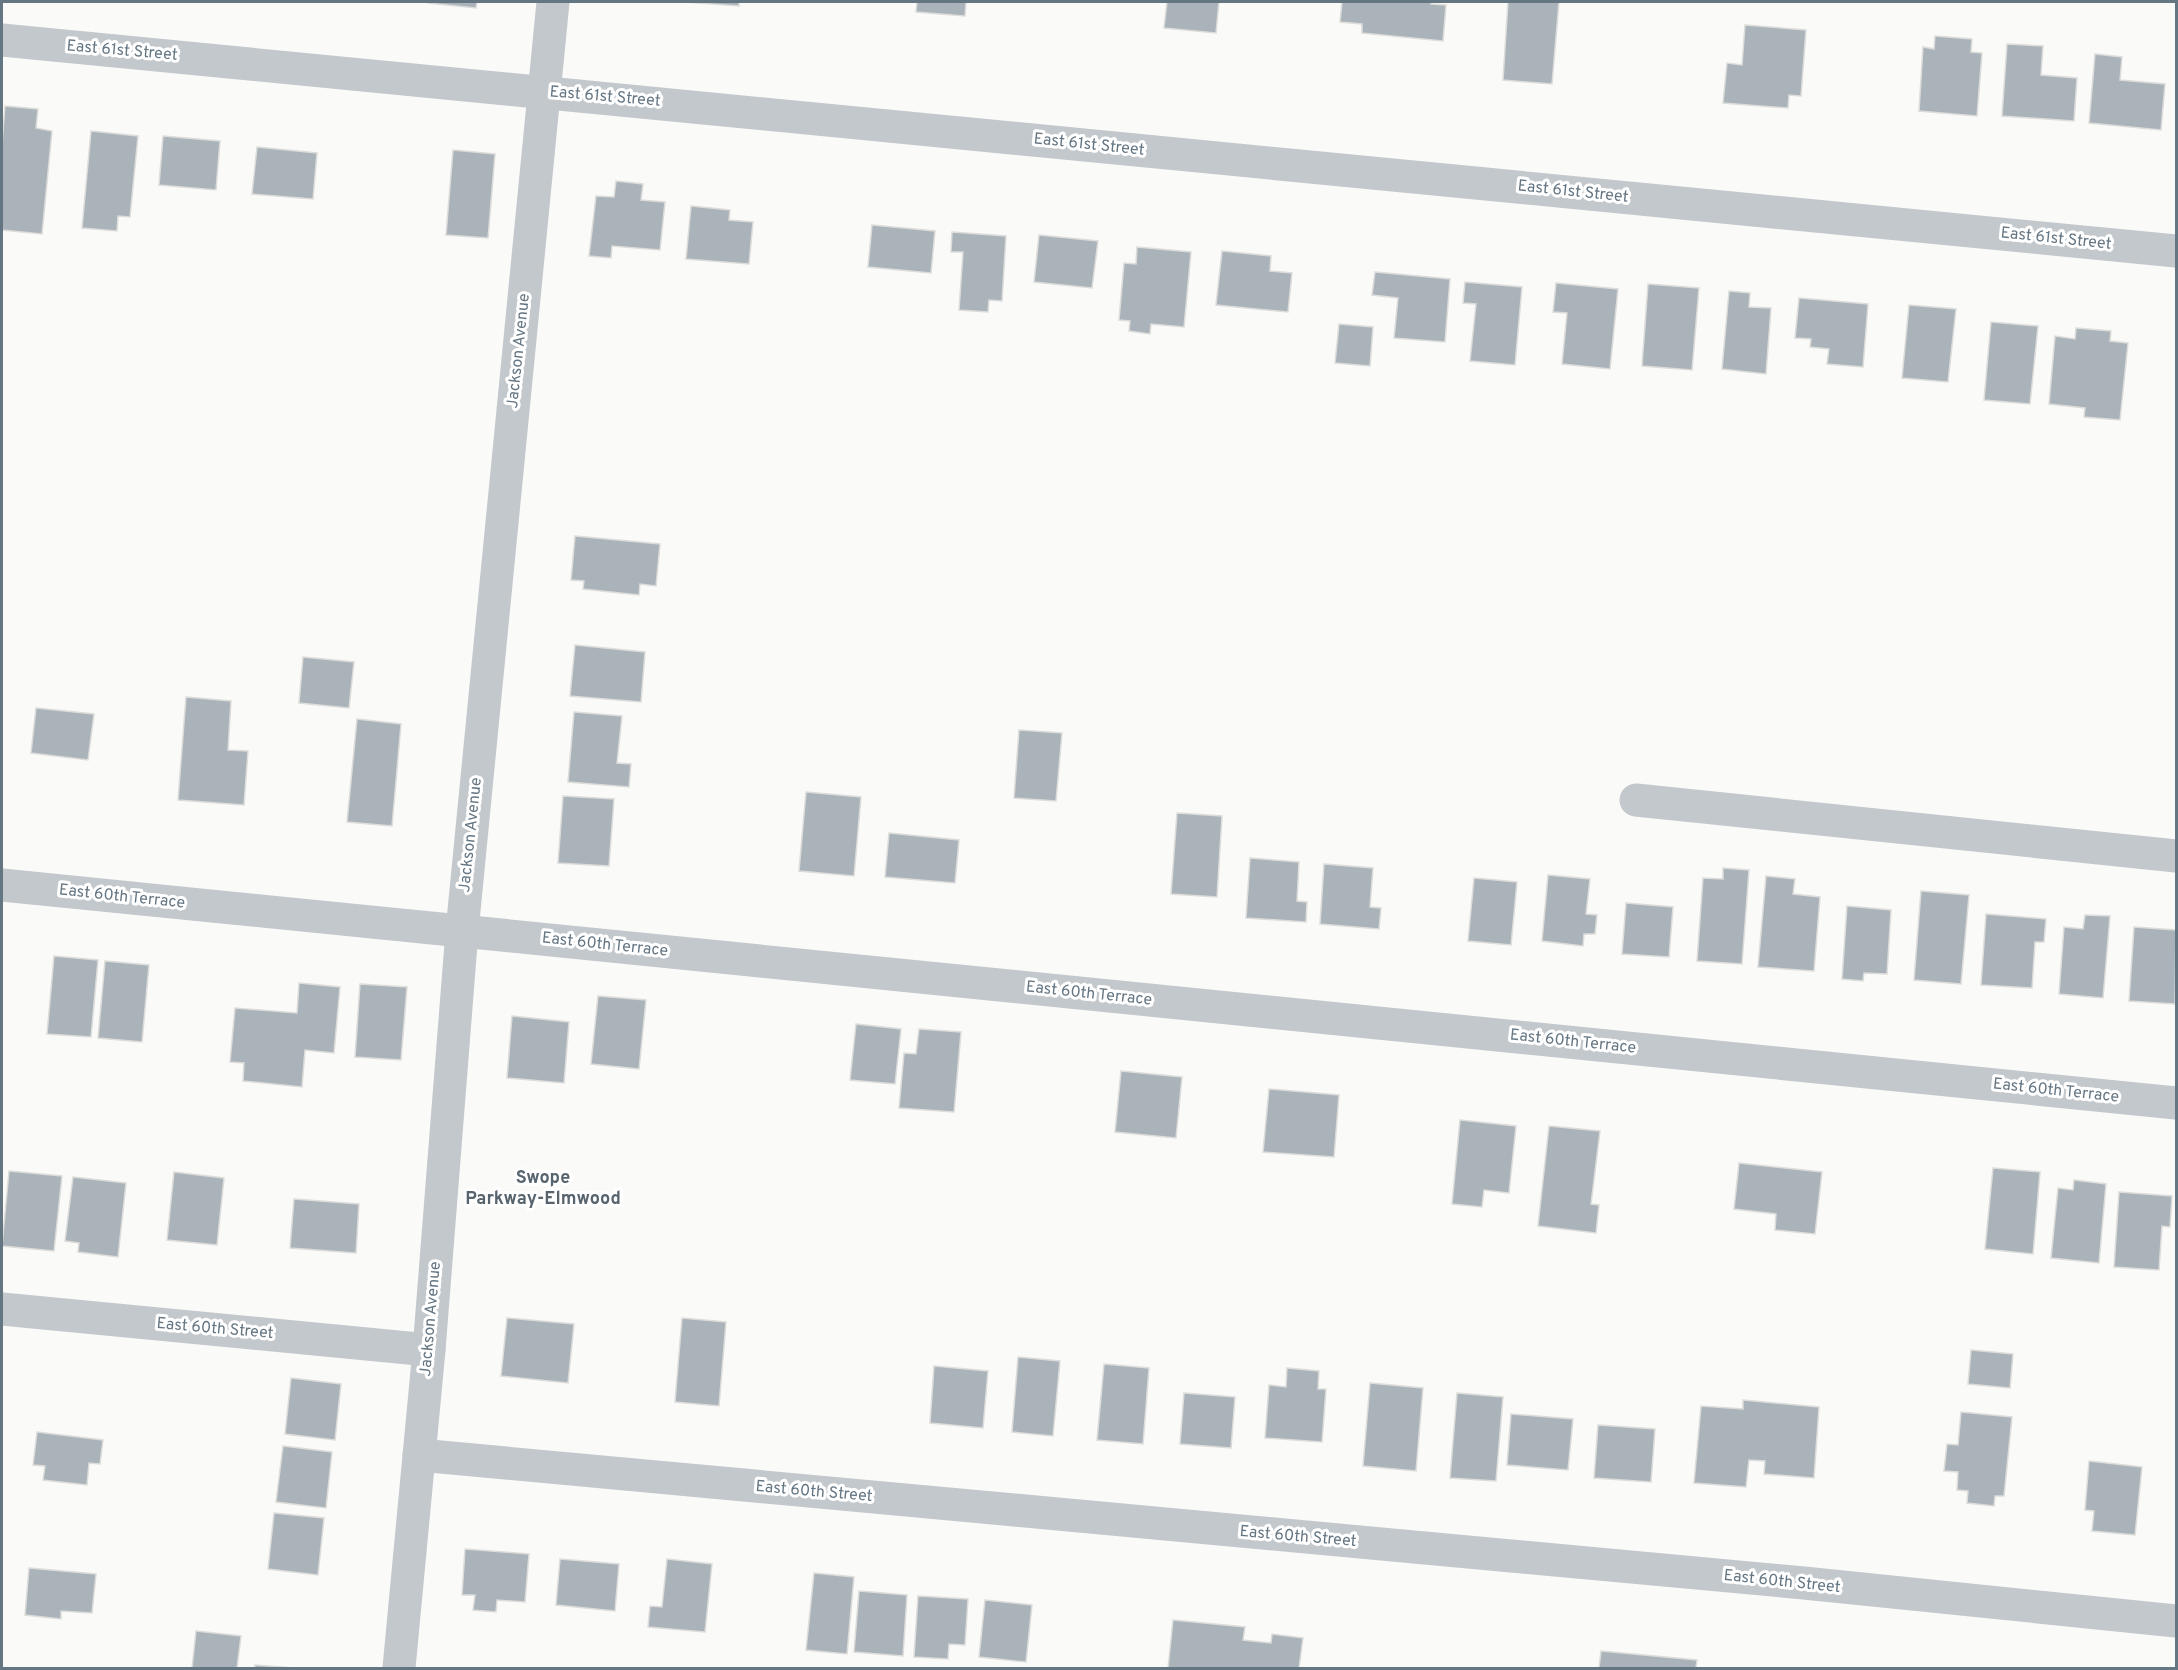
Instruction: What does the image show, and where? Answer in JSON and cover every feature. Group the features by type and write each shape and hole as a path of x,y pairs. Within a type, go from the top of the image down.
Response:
{"street":[{"name":"Jackson Avenue","path":"399,1668 429,1350 462,931 553,2"},
{"name":"East 61st Street","path":"2,40 2176,251"},
{"path":"1636,800 2176,856"},
{"name":"East 60th Terrace","path":"2,885 2176,1103"},
{"name":"East 60th Street","path":"2,1309 429,1350"},
{"name":"East 60th Street","path":"419,1455 1804,1584 2176,1621"}],"building":[{"path":"428,2 477,2 476,8"},
{"path":"684,2 739,2 739,6"},
{"path":"917,2 966,2 965,16 916,12"},
{"path":"1167,2 1219,2 1216,33 1164,28"},
{"path":"1342,2 1431,2 1431,4 1446,5 1443,41 1362,33 1362,24 1340,22"},
{"path":"1508,2 1559,2 1552,84 1503,80"},
{"path":"1745,25 1806,30 1801,96 1789,95 1788,108 1723,103 1727,63 1742,65"},
{"path":"1935,36 1972,39 1971,52 1982,53 1977,116 1919,111 1923,47 1934,49"},
{"path":"2007,44 2043,46 2041,75 2077,78 2074,121 2002,116"},
{"path":"2095,54 2122,57 2120,80 2165,84 2161,130 2089,123"},
{"path":"5,106 38,109 36,128 52,131 42,234 2,230 2,144"},
{"path":"91,131 138,136 130,217 118,216 117,231 82,228"},
{"path":"163,136 220,141 216,190 159,185"},
{"path":"257,147 317,153 313,199 252,194"},
{"path":"453,150 495,154 488,238 446,235"},
{"path":"616,181 643,184 641,200 665,202 660,250 612,246 611,258 589,256 596,196 614,197"},
{"path":"691,206 730,210 729,220 753,222 749,264 686,259"},
{"path":"872,225 935,231 931,273 868,267"},
{"path":"952,232 1006,236 1002,301 989,300 988,312 959,310 963,252 951,252"},
{"path":"1039,235 1098,241 1092,288 1034,282"},
{"path":"1137,247 1191,252 1184,327 1151,324 1150,334 1129,331 1130,321 1119,320 1124,263 1136,264"},
{"path":"1222,251 1271,256 1270,271 1292,273 1288,312 1216,305"},
{"path":"1375,272 1450,279 1445,342 1394,338 1398,298 1372,295"},
{"path":"1465,282 1522,287 1515,365 1470,361 1476,304 1463,303"},
{"path":"1556,283 1618,289 1610,369 1562,364 1567,313 1553,312"},
{"path":"1648,284 1699,288 1692,370 1642,366"},
{"path":"1729,291 1750,293 1749,307 1771,308 1766,374 1722,369"},
{"path":"1799,298 1868,304 1863,367 1827,364 1829,349 1810,347 1811,339 1795,338"},
{"path":"1909,305 1956,309 1948,382 1902,378"},
{"path":"1991,322 2038,326 2030,404 1984,400"},
{"path":"1339,324 1373,327 1370,366 1335,363"},
{"path":"2076,328 2111,331 2110,341 2128,343 2120,420 2084,417 2085,408 2049,404 2055,336 2075,339"},
{"path":"575,536 660,544 656,586 640,584 639,595 583,589 584,581 571,580"},
{"path":"575,645 645,652 641,702 570,696"},
{"path":"303,657 354,662 349,708 299,703"},
{"path":"186,697 231,701 228,750 248,751 244,805 178,800"},
{"path":"36,708 94,714 88,760 31,753"},
{"path":"574,712 622,716 617,763 631,764 629,787 568,782"},
{"path":"357,719 401,724 392,826 347,822"},
{"path":"1019,730 1062,733 1056,801 1014,798"},
{"path":"806,792 861,797 854,876 799,871"},
{"path":"563,796 614,799 609,866 558,863"},
{"path":"1177,813 1222,816 1217,897 1171,894"},
{"path":"889,833 959,840 955,883 885,877"},
{"path":"1250,858 1299,862 1297,901 1307,902 1306,922 1246,918"},
{"path":"1324,864 1373,868 1370,907 1381,908 1379,929 1320,924"},
{"path":"1723,868 1749,870 1742,964 1697,961 1703,878 1723,879"},
{"path":"1548,875 1590,879 1586,914 1597,915 1595,934 1584,934 1583,946 1542,941"},
{"path":"1766,876 1795,879 1793,894 1820,897 1814,971 1758,967"},
{"path":"1474,878 1517,882 1511,945 1468,941"},
{"path":"1921,891 1969,895 1961,984 1914,980"},
{"path":"1626,903 1673,907 1669,957 1622,954"},
{"path":"1847,906 1891,910 1887,974 1864,973 1863,981 1842,979"},
{"path":"1986,914 2046,919 2044,942 2035,942 2032,988 1981,985"},
{"path":"2085,915 2110,916 2103,998 2059,994 2064,927 2083,929"},
{"path":"2134,927 2176,930 2175,1004 2129,1001"},
{"path":"54,956 98,960 91,1037 47,1034"},
{"path":"105,961 149,965 142,1042 98,1038"},
{"path":"299,983 340,987 334,1053 305,1050 302,1087 243,1081 244,1063 230,1062 235,1008 297,1013"},
{"path":"360,984 407,987 401,1060 355,1057"},
{"path":"598,996 646,1000 639,1069 591,1064"},
{"path":"512,1016 569,1022 564,1083 507,1078"},
{"path":"856,1024 901,1029 895,1084 850,1080"},
{"path":"919,1029 961,1032 954,1112 899,1108 904,1053 916,1054"},
{"path":"1121,1071 1182,1077 1176,1138 1115,1132"},
{"path":"1269,1089 1339,1095 1334,1157 1263,1152"},
{"path":"1460,1120 1516,1126 1509,1193 1484,1190 1482,1207 1452,1204"},
{"path":"1549,1126 1600,1131 1591,1204 1599,1205 1596,1233 1538,1226"},
{"path":"1739,1163 1822,1172 1815,1234 1775,1230 1776,1214 1734,1209"},
{"path":"1993,1168 2040,1172 2033,1254 1985,1249"},
{"path":"9,1171 62,1176 54,1251 2,1246"},
{"path":"174,1172 224,1178 217,1245 167,1240"},
{"path":"73,1177 126,1183 118,1257 78,1252 79,1243 65,1241"},
{"path":"2074,1180 2106,1184 2099,1263 2051,1258 2058,1188 2073,1190"},
{"path":"2119,1192 2172,1196 2170,1227 2162,1226 2159,1270 2114,1267"},
{"path":"294,1199 359,1204 356,1253 290,1248"},
{"path":"507,1318 574,1324 568,1383 501,1376"},
{"path":"682,1318 726,1322 719,1406 675,1402"},
{"path":"1971,1350 2013,1354 2010,1388 1968,1384"},
{"path":"1018,1357 1060,1361 1053,1436 1012,1432"},
{"path":"1104,1364 1149,1368 1143,1444 1097,1440"},
{"path":"934,1366 988,1371 983,1428 930,1423"},
{"path":"1287,1368 1319,1371 1318,1389 1326,1389 1322,1442 1265,1438 1269,1385 1286,1387"},
{"path":"291,1378 341,1384 335,1440 285,1434"},
{"path":"1370,1383 1423,1388 1416,1471 1363,1466"},
{"path":"1184,1393 1235,1397 1231,1448 1180,1444"},
{"path":"1457,1393 1503,1397 1496,1481 1450,1478"},
{"path":"1743,1400 1819,1407 1814,1478 1764,1474 1765,1461 1749,1460 1746,1487 1694,1483 1701,1406 1743,1409"},
{"path":"1961,1412 2012,1417 2004,1496 1995,1496 1994,1506 1967,1503 1968,1491 1957,1490 1958,1472 1944,1471 1947,1444 1958,1445"},
{"path":"1511,1414 1573,1419 1568,1470 1507,1465"},
{"path":"1598,1425 1655,1429 1651,1482 1594,1478"},
{"path":"37,1432 103,1440 100,1464 89,1463 87,1485 43,1480 45,1466 33,1465"},
{"path":"283,1446 332,1452 326,1508 276,1502"},
{"path":"2089,1461 2142,1467 2135,1535 2092,1531 2094,1511 2085,1510"},
{"path":"274,1513 324,1518 318,1575 268,1569"},
{"path":"465,1549 529,1554 525,1602 497,1600 496,1612 473,1610 475,1595 462,1595"},
{"path":"560,1559 619,1564 615,1611 556,1605"},
{"path":"667,1559 712,1564 705,1632 648,1627 650,1606 662,1607"},
{"path":"29,1568 96,1574 92,1613 61,1611 61,1619 25,1615"},
{"path":"814,1573 854,1577 847,1654 806,1650"},
{"path":"859,1591 907,1595 903,1656 854,1652"},
{"path":"918,1596 968,1599 965,1645 949,1644 948,1659 914,1657"},
{"path":"985,1600 1032,1605 1026,1662 979,1657"},
{"path":"1173,1620 1245,1627 1243,1640 1271,1643 1272,1634 1303,1638 1299,1668 1168,1668"},
{"path":"196,1631 241,1636 237,1668 192,1668"},
{"path":"1601,1651 1697,1660 1696,1668 1599,1668"},
{"path":"255,1665 294,1668 255,1668"}],"district":[{"name":"Swope Parkway-Elmwood","path":"543,1188"}]}
